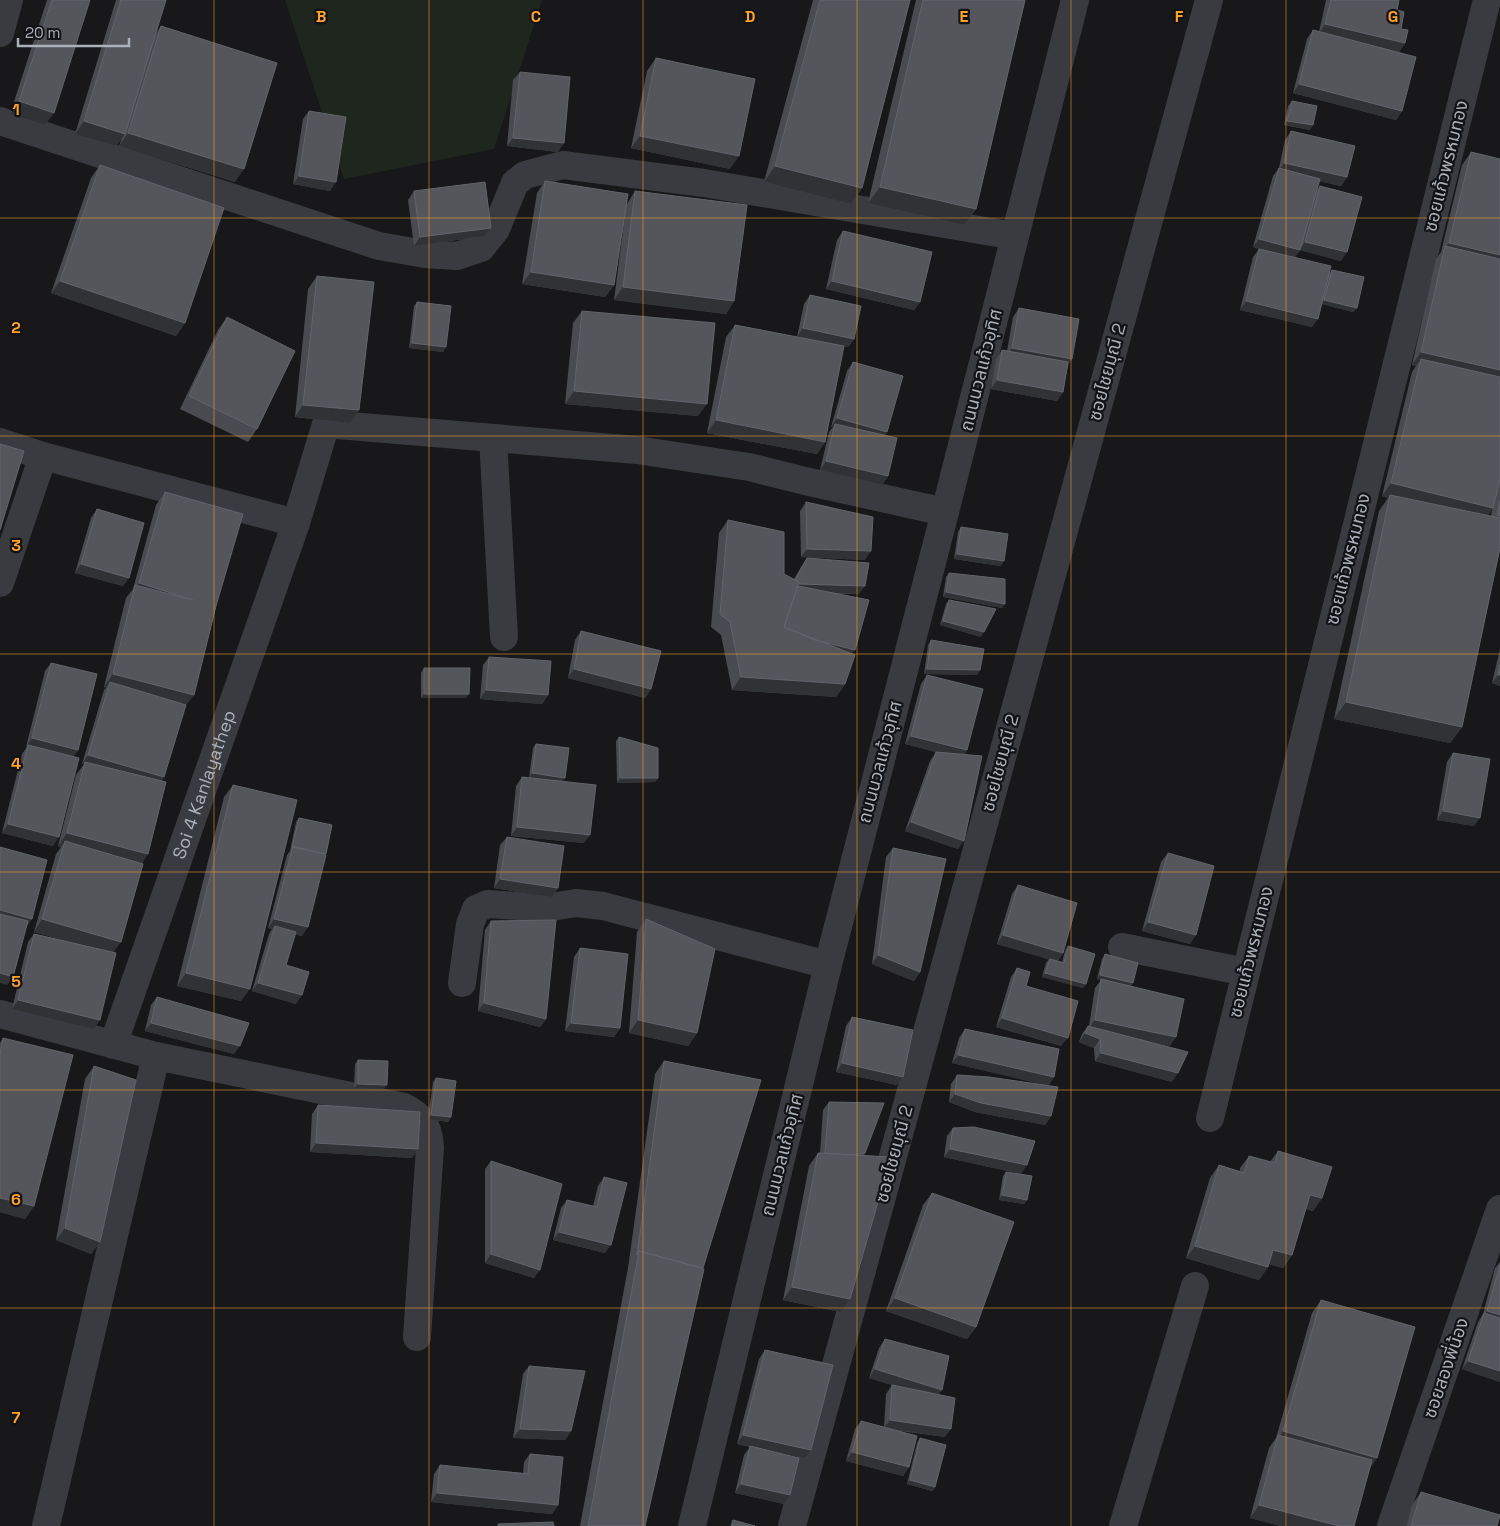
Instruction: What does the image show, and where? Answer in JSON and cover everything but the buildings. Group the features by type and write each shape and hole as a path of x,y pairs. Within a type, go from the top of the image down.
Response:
{"street":[{"path":"0,33 9,0"},
{"name":"ถนนนวลแก้วอุทิศ","path":"692,1526 828,965 1075,0"},
{"name":"ซอยไชยมุณี 2","path":"792,1526 1209,0"},
{"name":"ซอยแก้วพรหมทอง","path":"1210,1118 1487,0"},
{"path":"0,121 379,246 425,254 457,256 481,248 496,229 515,183 525,175 563,165 704,183 1015,236"},
{"name":"Soi 4 Kanlayathep","path":"113,1045 296,523 326,424 492,438"},
{"path":"504,637 492,438 637,450 749,467 805,482 945,512"},
{"path":"0,442 43,456 296,523"},
{"path":"0,584 43,456"},
{"path":"462,983 470,924 476,909 488,904 539,909 576,903 603,906 828,965"},
{"path":"1122,947 1246,972"},
{"path":"0,1014 156,1056 404,1107 417,1114 430,1137 417,1337"},
{"path":"46,1526 156,1056"},
{"name":"ซอยสองพี่น้อง","path":"1391,1526 1500,1209"},
{"path":"1123,1526 1195,1286"}],"shaded area":[{"path":"285,0 542,0 494,149 344,179"}]}
